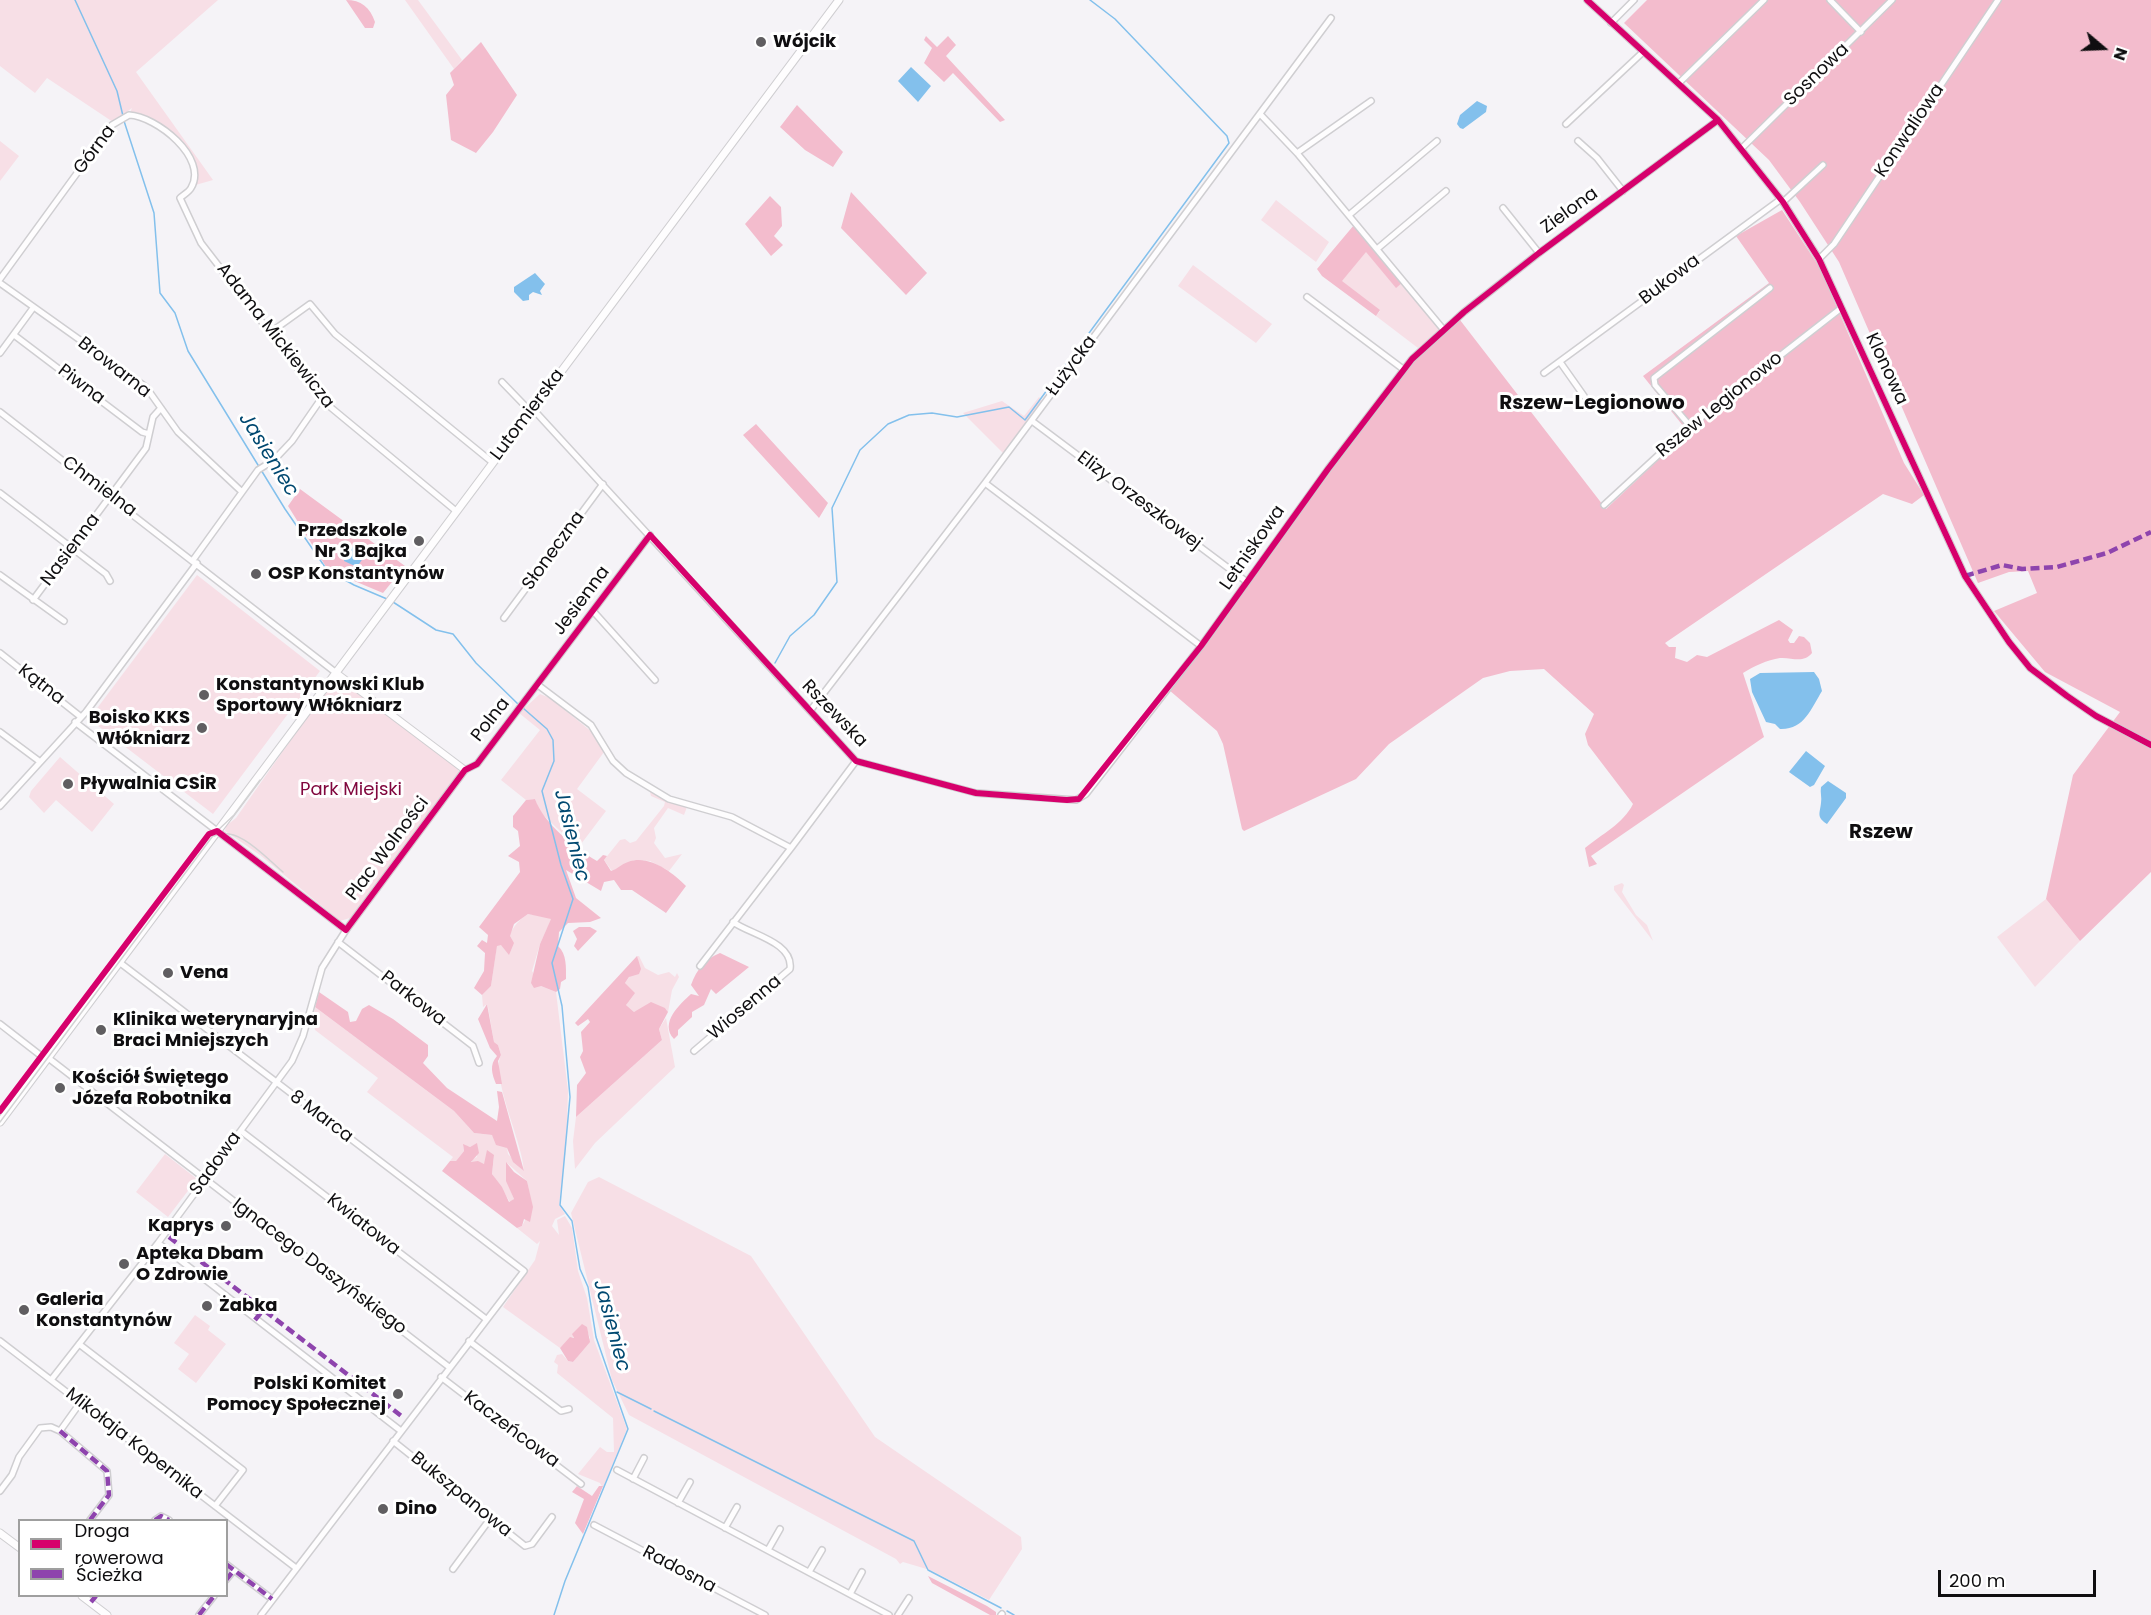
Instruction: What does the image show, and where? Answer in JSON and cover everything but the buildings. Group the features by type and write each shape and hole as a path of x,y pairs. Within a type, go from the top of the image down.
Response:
{"main road":[{"name":"Lutomierska","path":"0,1122 839,0"},
{"path":"0,1533 18,1546"},
{"path":"84,1597 107,1615"}],"street":[{"name":"Klonowa","path":"1587,0 1718,120 1782,200 1819,259 1840,309 1890,412 1934,514 1965,576 1988,614 2038,675 2096,716 2151,745"},
{"path":"1611,23 1634,0"},
{"path":"1679,83 1764,0"},
{"path":"1830,0 1861,32"},
{"name":"Sosnowa","path":"1741,149 1892,0"},
{"name":"Konwaliowa","path":"1819,259 1834,244 1998,0"},
{"name":"Łużycka","path":"810,711 1032,421 1331,18"},
{"path":"1566,124 1643,52"},
{"path":"1297,153 1371,101"},
{"path":"1260,114 1297,153 1443,329"},
{"name":"Górna","path":"0,279 112,125 123,117 138,115 165,129 189,156 194,175 190,190"},
{"name":"Zielona","path":"1443,329 1539,253 1718,120"},
{"path":"1349,215 1437,141"},
{"path":"1578,141 1597,158 1623,191"},
{"path":"1782,200 1823,165"},
{"name":"Adama Mickiewicza","path":"190,190 180,198 194,231 321,399 456,511"},
{"path":"1377,249 1446,191"},
{"name":"Bukowa","path":"1544,373 1782,200"},
{"path":"1503,208 1539,253"},
{"name":"Browarna","path":"0,284 146,387 178,432 241,491"},
{"path":"1690,426 1656,385 1654,378 1770,288"},
{"path":"1307,297 1403,369"},
{"path":"271,332 310,304 335,334 492,462"},
{"path":"0,353 33,308"},
{"name":"Rszew Legionowo","path":"1604,505 1690,426 1840,309"},
{"name":"Letniskowa","path":"1091,788 1201,646 1403,369 1443,329"},
{"name":"Piwna","path":"14,335 142,432 149,434"},
{"path":"1560,362 1584,396"},
{"name":"Rszewska","path":"502,382 603,484 856,761 954,788 998,796 1073,800 1083,797 1091,788"},
{"path":"0,806 81,717 195,561 241,491 258,470 292,441 321,399"},
{"name":"Nasienna","path":"33,600 146,448 153,417 160,408"},
{"name":"Chmielna","path":"0,412 195,561"},
{"name":"Elizy Orzeszkowej","path":"1032,421 1247,582"},
{"path":"985,483 1201,646"},
{"name":"Słoneczna","path":"504,618 603,484"},
{"path":"0,493 106,574 110,581"},
{"name":"Jesienna","path":"538,685 650,536"},
{"path":"195,561 335,672 465,770"},
{"path":"0,575 64,621"},
{"path":"593,612 655,680"},
{"name":"Kątna","path":"0,653 81,717"},
{"path":"538,685 591,725 613,761 634,779 669,799 732,817 791,848"},
{"name":"Polna","path":"465,770 477,764 538,685"},
{"path":"75,722 346,930"},
{"path":"0,732 39,762"},
{"path":"700,966 856,761"},
{"name":"Plac Wolności","path":"346,930 465,770"},
{"name":"Wiosenna","path":"694,1051 790,969 790,959 778,946 734,922"},
{"name":"Sadowa","path":"51,1380 158,1243 276,1083 301,1044 320,974 346,930"},
{"name":"Parkowa","path":"338,942 474,1046 478,1063"},
{"name":"8 Marca","path":"119,962 524,1271 486,1319"},
{"name":"Ignacego Daszyńskiego","path":"0,1024 40,1055 48,1057 449,1367"},
{"name":"Kwiatowa","path":"241,1131 486,1319"},
{"path":"158,1243 401,1431"},
{"path":"261,1615 486,1319"},
{"name":"Mikołaja Kopernika","path":"0,1341 296,1568"},
{"path":"469,1341 561,1411 569,1409"},
{"path":"79,1344 243,1470 215,1506"},
{"name":"Kaczeńcowa","path":"441,1377 581,1484"},
{"path":"60,1431 80,1403"},
{"path":"0,1491 12,1475 19,1457 40,1428 51,1427 60,1431 107,1471 109,1495 91,1519"},
{"name":"Bukszpanowa","path":"393,1441 490,1519 529,1546 552,1517"},
{"path":"633,1479 644,1458"},
{"path":"616,1470 890,1615"},
{"path":"678,1503 690,1482"},
{"path":"725,1528 737,1507"},
{"path":"453,1569 490,1519"},
{"name":"Radosna","path":"594,1526 765,1615"},
{"path":"768,1550 780,1529"},
{"path":"809,1572 822,1550"},
{"path":"228,1566 272,1599"},
{"path":"228,1578 234,1570"},
{"path":"850,1594 862,1572"},
{"path":"91,1602 95,1597"},
{"path":"199,1615 213,1597"},
{"path":"897,1615 909,1598"}],"green space":[{"path":"0,0 218,0 136,72 213,180 192,186 190,161 178,140 161,127 129,115 132,108 113,122 47,78 35,93 0,66"},
{"path":"405,0 418,0 462,60 454,69"},
{"path":"0,141 19,156 0,181"},
{"path":"1276,200 1329,242 1316,262 1261,220"},
{"path":"1366,251 1396,287 1402,283 1441,329 1418,348 1376,316 1380,311 1341,281"},
{"path":"1193,265 1272,324 1256,343 1178,286"},
{"path":"1039,397 1043,402 1004,454 963,413 1002,401 1024,416"},
{"name":"Konstantynowski Klub Sportowy Włókniarz","path":"197,575 320,671 213,814 89,719"},
{"name":"Park Miejski","path":"340,680 458,767 459,772 353,917 340,921 260,855 225,831 226,826 236,818 332,681"},
{"path":"540,694 550,698 592,732 604,752 577,789 606,811 578,848 539,811 535,799 526,800 501,780 540,730 519,713"},
{"path":"60,757 114,804 92,832 56,800 44,813 29,797 31,791"},
{"path":"650,792 687,807 684,815 668,808 654,828 656,838 654,843 665,858 682,854 669,871 650,861 635,860 612,871 604,860 620,840 625,839 630,843 636,841 664,806 665,802 651,796"},
{"path":"1622,883 1624,885 1622,892 1636,915 1647,925 1653,941 1614,890 1614,886"},
{"path":"2046,899 2080,941 2035,987 1997,937"},
{"path":"528,914 552,918 540,944 532,971 541,986 556,992 568,1091 566,1148 559,1205 565,1214 555,1219 552,1226 559,1235 557,1220 565,1216 572,1228 578,1271 587,1298 594,1340 627,1429 603,1488 600,1483 578,1474 600,1447 607,1452 614,1452 613,1418 557,1373 558,1365 554,1362 557,1355 562,1354 568,1361 573,1362 590,1338 588,1333 574,1336 560,1348 503,1307 535,1260 540,1241 537,1244 517,1228 522,1226 532,1207 527,1181 507,1163 507,1181 514,1199 510,1202 492,1174 494,1156 484,1164 473,1163 471,1160 477,1157 476,1144 470,1147 463,1145 464,1151 456,1161 450,1161 453,1157 367,1092 378,1078 315,1030 313,1018 315,1007 454,1111 474,1133 492,1135 507,1148 508,1154 524,1171 503,1094 499,1065 501,1055 498,1045 494,1042 488,1007 487,1004 483,1007 482,995 491,986 497,945 501,945 515,925"},
{"path":"637,956 645,968 658,975 669,972 675,977 677,973 679,977 672,990 668,1012 665,1008 634,1012 626,1005 630,997 625,983 638,965"},
{"path":"666,1018 675,1067 595,1143 575,1169 573,1141 576,1117 662,1040 659,1029"},
{"path":"165,1154 197,1179 168,1217 136,1192"},
{"path":"599,1177 751,1256 875,1437 1021,1537 1022,1549 989,1600 930,1570 903,1562 900,1564 896,1559 629,1415 612,1380 571,1213 588,1182"},
{"path":"195,1315 210,1326 208,1330 226,1344 196,1383 178,1369 189,1354 174,1343"}],"shaded area":[{"path":"346,0 356,1 368,8 375,22 373,28 365,28"},
{"path":"1647,0 2151,0 2151,872 2080,941 2046,899 2073,775 2120,712 2045,672 1994,611 2037,593 2028,571 2009,572 1978,583 1839,262 1769,160 1624,23"},
{"path":"926,36 937,47 948,36 956,45 946,56 1005,120 1000,122 953,73 944,82 924,63 932,48 924,40"},
{"path":"481,42 517,95 476,153 451,140 446,95 454,85 450,73"},
{"path":"797,105 843,152 833,167 805,150 780,127"},
{"path":"851,192 927,273 906,295 841,228"},
{"path":"770,196 781,207 782,226 774,236 783,245 771,256 745,224"},
{"path":"1782,210 1820,268 1904,463 1924,495 1912,504 1883,494 1665,643 1669,647 1676,647 1675,658 1687,662 1697,655 1707,657 1779,620 1793,630 1788,640 1790,643 1794,643 1799,636 1804,637 1810,643 1812,653 1809,656 1801,659 1775,659 1743,673 1764,737 1591,856 1597,864 1589,867 1585,848 1618,823 1633,804 1588,745 1585,734 1594,714 1544,669 1510,671 1483,678 1389,744 1356,779 1244,831 1223,744 1217,731 1169,690 1410,364 1460,320 1606,509 1688,432 1643,376 1769,283 1736,236"},
{"path":"1354,225 1402,283 1396,288 1366,252 1342,281 1380,310 1376,316 1322,276 1317,269"},
{"path":"756,424 828,503 819,518 743,435"},
{"path":"300,489 405,566 383,593 328,570 288,506"},
{"path":"535,799 545,817 570,842 597,861 603,855 607,856 604,860 611,871 628,862 644,860 667,870 686,886 666,913 632,890 621,890 614,880 604,882 601,891 566,870 576,898 601,918 590,922 568,923 559,932 558,946 564,957 566,970 566,979 561,982 560,989 556,992 541,986 534,988 531,983 540,944 551,919 528,914 514,924 510,936 514,943 509,955 501,945 497,946 491,986 482,995 474,988 484,971 485,953 477,946 482,940 487,943 488,935 479,927 520,872 519,862 508,856 520,846 518,831 513,827 513,816 526,800"},
{"path":"579,927 590,927 597,931 578,951 574,946 577,939 573,931"},
{"path":"720,953 749,967 716,994 711,989 704,1005 692,1012 692,1017 678,1030 678,1035 674,1039 669,1027 673,1014 691,994 699,996 691,985 693,979 706,962"},
{"path":"637,956 641,969 639,974 629,977 625,983 635,993 626,1005 634,1012 651,1002 665,1008 668,1012 659,1029 662,1040 576,1117 577,1085 586,1073 580,1057 583,1051 581,1032 590,1022 588,1019 578,1026 575,1023"},
{"path":"319,992 348,1012 350,1022 356,1021 362,1009 369,1005 393,1019 428,1045 428,1056 423,1063 447,1088 497,1121 499,1107 497,1091 502,1092 524,1171 513,1162 507,1148 496,1145 492,1135 474,1133 454,1111 315,1007"},
{"path":"487,1004 494,1042 498,1045 501,1055 498,1061 502,1084 496,1084 492,1066 497,1056 490,1048 478,1019"},
{"path":"477,1143 479,1153 471,1162 478,1161 484,1164 487,1150 494,1155 492,1174 502,1187 509,1202 514,1199 506,1181 506,1162 514,1172 527,1181 533,1207 530,1222 524,1219 522,1226 517,1228 442,1171 450,1161 456,1161 464,1151 463,1144 470,1147"},
{"path":"582,1324 587,1327 590,1342 573,1362 568,1361 560,1348 570,1337 574,1338 572,1334"},
{"path":"577,1486 592,1496 599,1486 603,1486 583,1534 575,1523 584,1499 572,1492"},
{"path":"928,1576 987,1606 996,1612 996,1615 990,1615 932,1583"}],"water":[{"path":"911,67 931,86 918,102 898,81"},
{"path":"1477,101 1487,106 1486,112 1463,129 1460,128 1457,124 1460,115"},
{"path":"535,273 545,284 540,291 542,295 533,292 529,295 529,300 523,301 514,292 514,287"},
{"path":"355,544 364,546 368,551 357,567 344,561 345,555"},
{"path":"1814,672 1819,679 1822,691 1806,717 1795,726 1780,729 1775,724 1766,722 1752,692 1750,679 1760,673"},
{"path":"1806,751 1825,766 1814,785 1810,787 1789,772"},
{"path":"1828,781 1846,793 1846,798 1827,824 1820,815 1821,787"}],"waterway":[{"name":"Jasieniec","path":"75,0 117,91 123,116"},
{"path":"775,663 790,636 814,615 837,582 832,508 860,450 888,424 909,415 932,413 957,417 1009,407 1025,420 1229,143 1227,136 1115,19 1090,0"},
{"name":"Jasieniec","path":"124,121 154,213 160,293 175,313 188,351 285,509 327,570 387,599"},
{"name":"Jasieniec","path":"393,602 436,630 453,634 476,663 519,705"},
{"name":"Jasieniec","path":"523,708 547,729 553,740 554,761 542,791 561,865 573,899 552,963 562,1006 570,1097 560,1205 572,1221 580,1269 588,1287 596,1337 628,1429 565,1581 554,1615"},
{"path":"617,1392 651,1409"},
{"path":"654,1411 914,1541 928,1570 1001,1608"},
{"path":"1007,1611 1014,1615"}],"tram line":[{"path":"0,1122 215,833 234,815 260,780"},
{"path":"214,836 223,834 241,838 260,851 283,872"}],"marked path":[{"path":"1965,576 2002,565 2022,569 2057,567 2107,553 2151,532"},
{"path":"169,1237 404,1418"},
{"path":"255,1320 263,1310"},
{"path":"60,1431 107,1471 109,1495 91,1519"},
{"path":"156,1519 161,1516 167,1519"},
{"path":"228,1566 272,1599"},
{"path":"228,1578 234,1570"},
{"path":"91,1602 95,1597"},
{"path":"199,1615 213,1597"}],"cycle path":[{"path":"1587,0 1718,120 1783,202 1819,259 1965,576 2009,642 2030,668 2067,696 2096,716 2151,745"},
{"path":"0,1111 209,834 217,831 346,930 465,770 477,764 650,535 856,761 976,793 1079,799 1201,646 1328,469 1412,359 1464,312 1539,253 1718,120"}],"place":[{"name":"Wójcik","path":"761,42"},
{"name":"Przedszkole Nr 3 Bajka","path":"419,541"},
{"name":"OSP Konstantynów","path":"256,574"},
{"name":"Konstantynowski Klub Sportowy Włókniarz","path":"204,695"},
{"name":"Boisko KKS Włókniarz","path":"202,728"},
{"name":"Pływalnia CSiR","path":"68,784"},
{"name":"Vena","path":"168,973"},
{"name":"Klinika weterynaryjna Braci Mniejszych","path":"101,1030"},
{"name":"Kościół Świętego Józefa Robotnika","path":"60,1088"},
{"name":"Kaprys","path":"226,1226"},
{"name":"Apteka Dbam O Zdrowie","path":"124,1264"},
{"name":"Żabka","path":"207,1306"},
{"name":"Galeria Konstantynów","path":"24,1310"},
{"name":"Polski Komitet Pomocy Społecznej","path":"398,1394"},
{"name":"Dino","path":"383,1509"}],"district":[{"name":"Rszew-Legionowo","path":"1592,404"},
{"name":"Rszew","path":"1881,833"}]}
